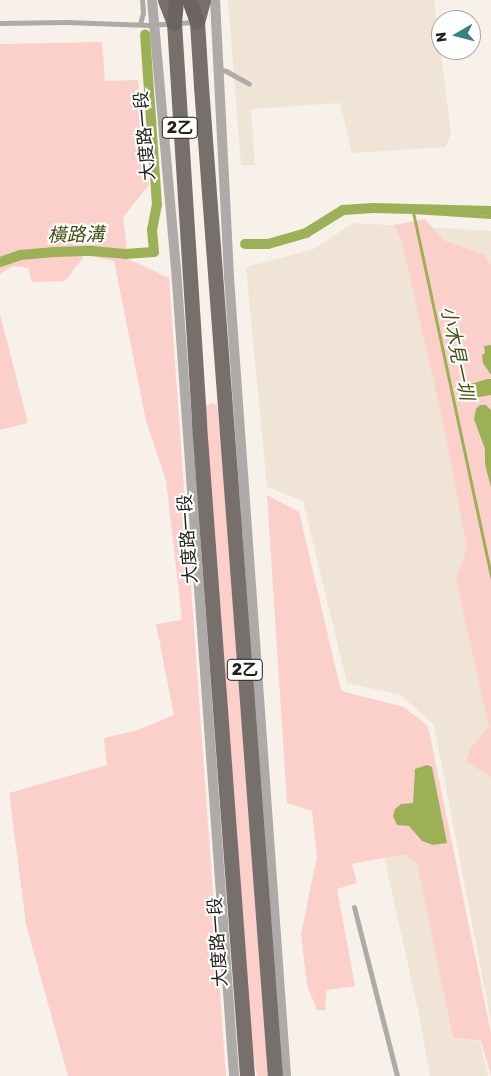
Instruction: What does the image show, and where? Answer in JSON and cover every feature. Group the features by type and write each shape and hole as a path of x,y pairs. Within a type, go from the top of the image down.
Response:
{"highway":[{"path":"174,23 176,0"},
{"path":"189,0 197,22"}],"main road":[{"name":"大度路一段","path":"164,0 174,23 180,233 199,434 247,1076"},
{"name":"2乙","path":"203,0 197,22 219,231 275,1076"}],"street":[{"name":"大度路一段","path":"152,0 152,25 180,233"},
{"path":"215,0 218,69 219,231"},
{"path":"221,263 286,1076"},
{"name":"大度路一段","path":"183,268 234,1076"}],"lane":[{"path":"141,25 142,0"},
{"path":"0,24 66,22 152,25 197,22"},
{"path":"218,69 226,70 249,84"},
{"path":"354,907 397,1076"}],"shaded area":[{"path":"228,0 434,0 435,10 431,10 431,60 442,60 451,133 446,147 352,153 340,103 251,109 255,165 241,165"},
{"path":"102,42 105,81 138,80 149,185 123,217 128,259 169,278 226,1076 68,1076 26,924 9,793 107,765 104,738 138,730 174,715 156,624 182,620 166,480 146,421 114,261 85,255 65,281 32,282 28,268 13,266 0,274 0,44"},
{"path":"425,219 443,240 485,255 491,266 491,777 466,762 470,749 489,727 456,580 467,548 443,422 402,242 394,225"},
{"path":"353,223 491,231 491,1022 434,725 401,695 347,683 303,501 267,487 246,267 314,249"},
{"path":"0,314 28,423 0,430"},
{"path":"491,345 491,375 483,363 482,355 485,353 484,346"},
{"path":"491,379 491,395 473,398 471,384"},
{"path":"212,403 217,406 221,447 268,1076 257,1076 250,1032 204,406"},
{"path":"480,405 486,405 491,410 491,488 485,464 485,449 474,419 476,409"},
{"path":"267,495 299,512 341,691 404,707 428,726 491,1033 491,1076 481,1041 453,1038 417,864 404,854 352,864 357,883 337,889 355,986 327,990 325,1010 317,1010 307,985 301,934 317,857 312,811 287,803"},
{"path":"427,765 432,767 447,843 433,845 422,841 409,826 397,825 393,816 395,809 401,804 413,803 415,769"},
{"path":"404,854 417,863 453,1038 480,1042 488,1076 430,1076 419,1014 384,856"}],"waterway":[{"name":"橫路溝","path":"0,262 20,255 55,252 92,251 125,254 154,252 152,230 157,205 145,34"},
{"path":"245,244 268,244 306,233 343,210 373,208 491,211"},
{"name":"小木見一圳","path":"491,217 413,212 491,577"}]}
